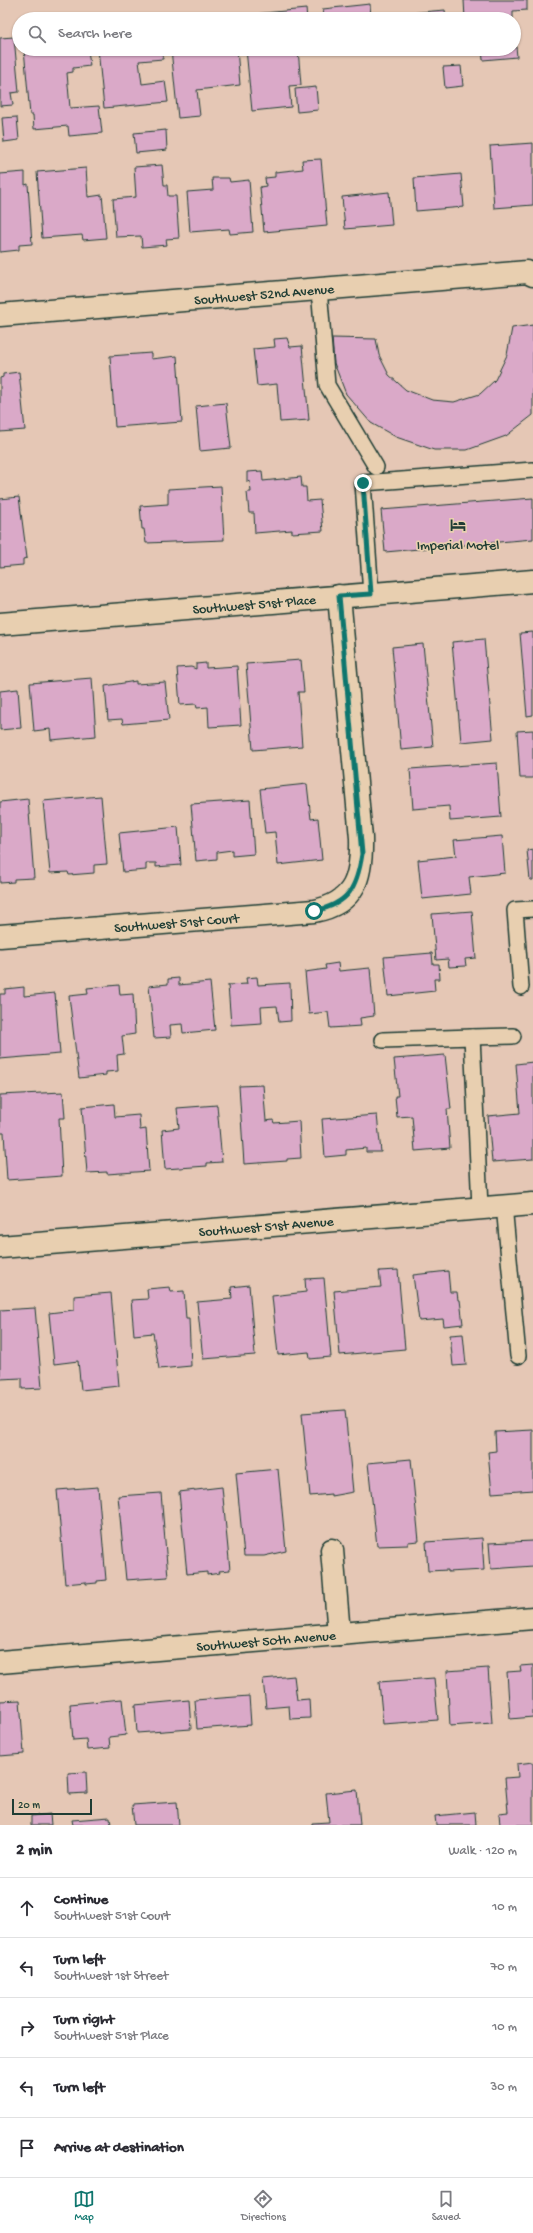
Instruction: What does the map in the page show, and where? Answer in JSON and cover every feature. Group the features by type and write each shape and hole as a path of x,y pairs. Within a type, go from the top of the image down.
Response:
{"street":[{"name":"Southwest 52nd Avenue","path":"0,315 531,272"},
{"name":"Southwest 51st Place","path":"0,624 339,596 533,582"},
{"name":"Southwest 51st Court","path":"0,936 314,911 336,904 349,894 359,872 362,838 339,596"},
{"name":"Southwest 51st Avenue","path":"0,1247 504,1205 533,1204"},
{"path":"332,1550 339,1634"},
{"name":"Southwest 50th Avenue","path":"0,1662 533,1618"}],"lane":[{"path":"319,288 328,385 376,467"},
{"path":"371,594 363,483 533,470"},
{"path":"521,987 515,910 533,909"},
{"path":"383,1040 514,1036"},
{"path":"472,1037 480,1207"},
{"path":"504,1205 518,1356"}],"building":[{"path":"464,0 527,0 527,10 513,12 465,12"},
{"path":"370,4 371,12 323,12 323,9"},
{"path":"306,9 306,12 274,12"},
{"path":"445,10 445,12 421,12"},
{"path":"12,37 12,56 16,56 19,92 11,93 13,105 0,106 0,38"},
{"path":"25,56 89,56 90,66 73,68 73,72 67,73 70,108 99,106 102,133 69,136 68,126 34,129 33,115 30,115"},
{"path":"99,56 163,56 163,59 139,61 142,84 165,81 168,102 104,108"},
{"path":"172,56 238,56 240,85 197,90 200,116 178,118"},
{"path":"247,56 299,56 301,85 289,86 291,107 252,111"},
{"path":"483,56 517,56 517,57 483,60"},
{"path":"461,66 463,86 445,88 443,67"},
{"path":"316,87 318,110 297,112 295,89"},
{"path":"17,117 19,140 4,142 2,118"},
{"path":"166,130 167,150 136,153 134,133"},
{"path":"533,143 533,205 494,208 490,146"},
{"path":"321,159 327,226 264,232 260,187 266,186 265,178 275,177 275,172 303,169 302,160"},
{"path":"162,165 164,185 167,185 168,196 176,196 179,238 166,239 167,245 142,247 141,236 116,237 113,199 136,197 134,167"},
{"path":"86,168 88,197 102,195 106,238 83,240 82,235 42,238 37,172"},
{"path":"25,172 25,185 28,184 32,244 19,245 19,250 0,252 0,174"},
{"path":"461,174 464,207 416,211 414,178"},
{"path":"212,178 229,178 230,182 249,180 253,232 230,234 229,229 190,232 187,192 213,190"},
{"path":"389,192 392,225 345,229 342,197"},
{"path":"533,325 533,415 506,436 467,450 434,450 396,437 371,423 346,394 334,363 332,338 376,339 379,355 389,375 406,390 432,400 454,402 480,394 495,380 507,355 512,328"},
{"path":"287,338 290,347 302,346 309,420 280,422 277,384 257,386 253,349 275,347 274,339"},
{"path":"151,353 151,359 177,356 182,422 115,427 110,356"},
{"path":"19,372 25,430 0,432 0,378 3,377 3,374"},
{"path":"226,403 231,448 200,451 196,406"},
{"path":"262,471 263,481 301,477 302,487 306,487 307,501 320,500 323,531 292,533 292,530 255,533 254,513 249,513 247,492 251,492 250,481 247,482 247,472"},
{"path":"221,486 224,540 146,543 144,529 142,529 140,506 168,504 168,489"},
{"path":"19,497 27,558 23,559 23,565 0,567 0,499"},
{"name":"Imperial Motel","path":"533,498 533,539 385,552 381,510"},
{"path":"533,632 533,715 527,716 520,633"},
{"path":"484,639 493,739 461,742 452,642"},
{"path":"423,644 433,747 401,750 392,647"},
{"path":"301,660 304,692 298,692 302,746 253,750 246,664"},
{"path":"206,663 206,668 237,666 241,725 209,727 208,707 197,708 196,704 180,705 177,668 191,667 196,669 196,664"},
{"path":"92,678 96,736 51,740 50,729 34,731 30,683"},
{"path":"136,681 136,684 165,682 169,720 123,724 122,719 108,720 105,686"},
{"path":"18,689 21,728 0,730 0,691"},
{"path":"533,730 533,778 520,778 517,731"},
{"path":"497,763 501,817 450,821 449,806 413,809 410,769"},
{"path":"307,784 311,819 318,818 322,860 278,865 275,832 265,833 260,789"},
{"path":"101,796 107,864 94,865 94,873 69,875 68,872 50,873 43,801"},
{"path":"28,799 34,878 14,879 14,882 0,883 0,802"},
{"path":"250,800 254,854 232,856 232,850 217,852 217,859 196,861 191,804"},
{"path":"178,827 181,865 156,867 156,863 146,863 146,870 123,872 119,833"},
{"path":"502,836 505,873 469,877 471,894 422,899 418,860 456,856 454,840"},
{"path":"533,849 533,880 530,880 527,850"},
{"path":"472,911 476,958 465,959 466,966 449,967 448,959 436,960 432,914"},
{"path":"432,953 433,964 439,964 440,979 434,979 435,991 388,996 384,957"},
{"path":"338,963 339,971 370,968 374,1016 360,1018 361,1026 330,1028 328,1012 309,1014 305,972 326,969 325,965"},
{"path":"257,977 258,985 290,983 291,1021 279,1022 277,1006 261,1007 262,1023 231,1025 228,985 247,984 246,978"},
{"path":"179,978 179,985 210,982 215,1030 183,1033 182,1024 170,1025 171,1037 154,1038 149,986 168,984 168,979"},
{"path":"119,985 120,995 133,994 135,1034 122,1036 124,1054 117,1055 118,1071 106,1072 106,1075 79,1078 69,996 88,994 87,988"},
{"path":"24,987 24,996 55,993 60,1054 0,1059 0,994 5,994 5,989"},
{"path":"445,1055 451,1109 447,1109 450,1148 415,1151 412,1116 397,1117 395,1096 398,1096 394,1059"},
{"path":"533,1062 533,1159 492,1162 488,1116 520,1113 516,1064"},
{"path":"263,1085 266,1121 273,1120 274,1123 299,1121 301,1158 287,1159 287,1161 244,1164 239,1086"},
{"path":"63,1092 65,1118 59,1118 62,1176 7,1180 4,1133 0,1133 0,1095"},
{"path":"114,1104 115,1117 139,1115 140,1130 146,1129 149,1171 107,1174 107,1172 87,1173 82,1107"},
{"path":"217,1105 222,1162 207,1163 207,1166 165,1169 162,1130 179,1128 177,1108"},
{"path":"377,1115 381,1152 366,1152 366,1148 346,1150 346,1155 325,1157 322,1119"},
{"path":"398,1270 405,1349 340,1355 334,1291 381,1287 379,1271"},
{"path":"448,1271 450,1292 457,1292 458,1300 460,1300 463,1324 444,1326 443,1319 419,1321 413,1275"},
{"path":"324,1278 331,1357 310,1359 309,1352 278,1355 272,1296 306,1292 305,1279"},
{"path":"249,1285 255,1355 203,1359 197,1302 232,1299 231,1287"},
{"path":"170,1287 171,1292 184,1291 186,1319 189,1319 191,1366 159,1369 153,1333 134,1335 131,1300 148,1299 147,1289"},
{"path":"111,1293 119,1386 81,1390 78,1361 54,1364 49,1313 74,1310 74,1296"},
{"path":"35,1308 42,1388 22,1389 22,1378 0,1379 0,1310"},
{"path":"463,1334 466,1365 453,1366 450,1335"},
{"path":"345,1410 353,1492 331,1496 331,1494 310,1496 302,1413"},
{"path":"533,1430 533,1490 492,1493 488,1452 496,1451 495,1432"},
{"path":"411,1459 419,1541 408,1542 408,1545 377,1546 368,1463"},
{"path":"278,1469 286,1551 264,1556 244,1556 236,1473"},
{"path":"98,1487 106,1580 97,1581 97,1583 86,1584 86,1582 65,1584 57,1490"},
{"path":"222,1487 230,1570 219,1571 220,1573 207,1575 207,1572 187,1574 179,1492"},
{"path":"161,1493 168,1577 126,1580 118,1496"},
{"path":"482,1538 484,1570 448,1572 448,1570 428,1571 426,1542"},
{"path":"533,1541 533,1566 491,1569 489,1543"},
{"path":"533,1665 533,1717 510,1719 507,1672 521,1671 520,1666"},
{"path":"488,1668 492,1723 450,1726 447,1671"},
{"path":"294,1676 297,1700 309,1699 310,1718 290,1719 289,1706 266,1708 263,1679"},
{"path":"434,1678 438,1720 383,1724 379,1682"},
{"path":"249,1696 251,1725 197,1729 195,1700"},
{"path":"122,1699 126,1735 109,1737 110,1748 87,1750 86,1739 73,1740 70,1704"},
{"path":"20,1700 24,1754 0,1756 0,1701"},
{"path":"189,1700 191,1729 137,1733 135,1705"},
{"path":"533,1762 533,1825 500,1825 499,1813 508,1812 505,1778 518,1777 517,1764"},
{"path":"86,1772 87,1793 69,1794 68,1773"},
{"path":"357,1790 360,1825 312,1825 312,1823 329,1822 326,1793"},
{"path":"177,1802 179,1825 134,1825 132,1805"},
{"path":"475,1812 476,1825 436,1825 435,1816"},
{"path":"50,1814 51,1825 31,1825 31,1816"},
{"path":"110,1817 111,1825 73,1825 72,1820"}],"place":[{"name":"Imperial Motel","path":"458,525"}],"route":[{"path":"314,911 336,904 349,894 355,884 359,872 362,854 362,838 339,596 371,594 363,483"}]}
